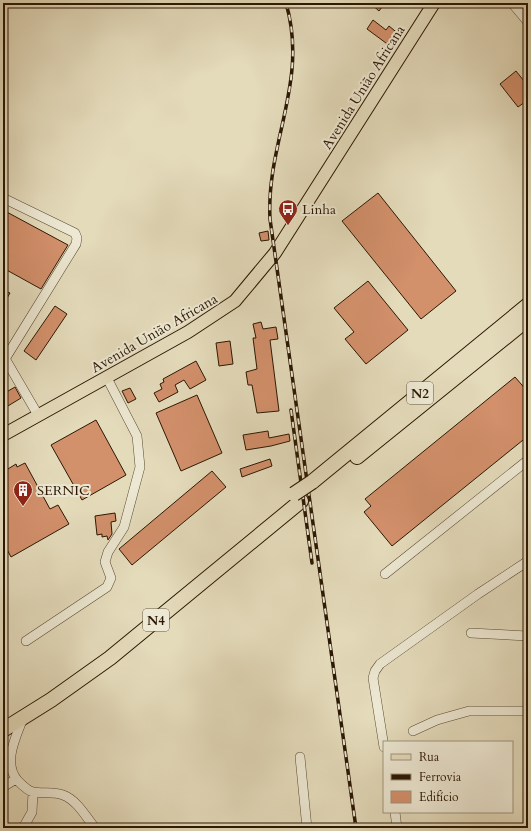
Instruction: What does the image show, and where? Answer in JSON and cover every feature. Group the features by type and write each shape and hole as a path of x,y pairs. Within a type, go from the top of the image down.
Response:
{"highway":[{"name":"N2","path":"314,486 528,304"},
{"name":"N2","path":"330,480 528,319"},
{"name":"N4","path":"3,720 51,691 94,659 298,497 314,486 330,480"},
{"name":"N4","path":"3,730 23,718 110,658 298,497"}],"main road":[{"name":"Avenida União Africana","path":"3,435 188,332 235,301 275,253 434,3"}],"lane":[{"path":"512,3 528,22"},
{"path":"3,198 75,233 77,238 76,244 4,357 38,415"},
{"path":"26,641 107,587 111,578 105,562 108,552 124,527 140,467 137,436 107,378"},
{"path":"385,574 528,460"},
{"path":"383,741 374,688 375,671 380,664 528,561"},
{"path":"471,633 528,636"},
{"path":"413,731 437,720 469,711 528,711"},
{"path":"23,718 10,758 11,770 16,779 23,786 33,792 53,792 65,795 75,804 95,828"},
{"path":"300,757 307,828"},
{"path":"3,768 10,758"},
{"path":"3,787 16,779"},
{"path":"23,828 32,812 33,792"},
{"path":"395,813 398,828"}],"building":[{"path":"370,3 385,3 379,11"},
{"path":"373,20 386,30 389,26 400,35 390,46 367,29"},
{"path":"516,71 528,86 528,100 518,107 500,84"},
{"path":"378,193 456,291 421,319 342,221"},
{"path":"3,210 68,245 41,289 3,268"},
{"path":"268,231 269,240 261,241 259,233"},
{"path":"368,281 408,330 366,364 345,339 354,332 334,308"},
{"path":"3,290 10,293 3,305"},
{"path":"55,306 67,314 36,360 24,351"},
{"path":"261,322 263,329 276,327 278,339 270,340 279,411 257,413 252,385 248,385 246,372 257,369 253,338 256,338 253,324"},
{"path":"230,341 233,364 219,366 216,343"},
{"path":"196,361 206,380 190,389 184,380 175,385 178,392 159,402 154,393 162,389 160,384 164,382 163,379"},
{"path":"515,377 528,392 528,436 392,546 364,512 371,506 365,499"},
{"path":"15,387 21,398 3,409 3,394"},
{"path":"130,388 136,399 128,403 122,391"},
{"path":"197,395 222,453 181,471 156,413"},
{"path":"96,420 126,475 82,500 51,445"},
{"path":"268,431 269,438 289,434 290,441 246,450 243,435"},
{"path":"270,459 272,466 242,477 240,469"},
{"name":"SERNIC","path":"25,463 50,509 58,505 69,524 11,557 3,542 3,472 16,464 17,467"},
{"path":"212,471 226,487 132,565 119,549"},
{"path":"115,513 116,521 111,522 112,534 108,540 107,536 102,537 102,534 97,535 95,516"}],"railway":[{"path":"286,3 292,32 293,59 290,86 270,191 270,219 356,828"},
{"path":"291,410 312,563"}],"place":[{"name":"Linha","path":"288,226"},
{"name":"SERNIC","path":"23,507"}]}
